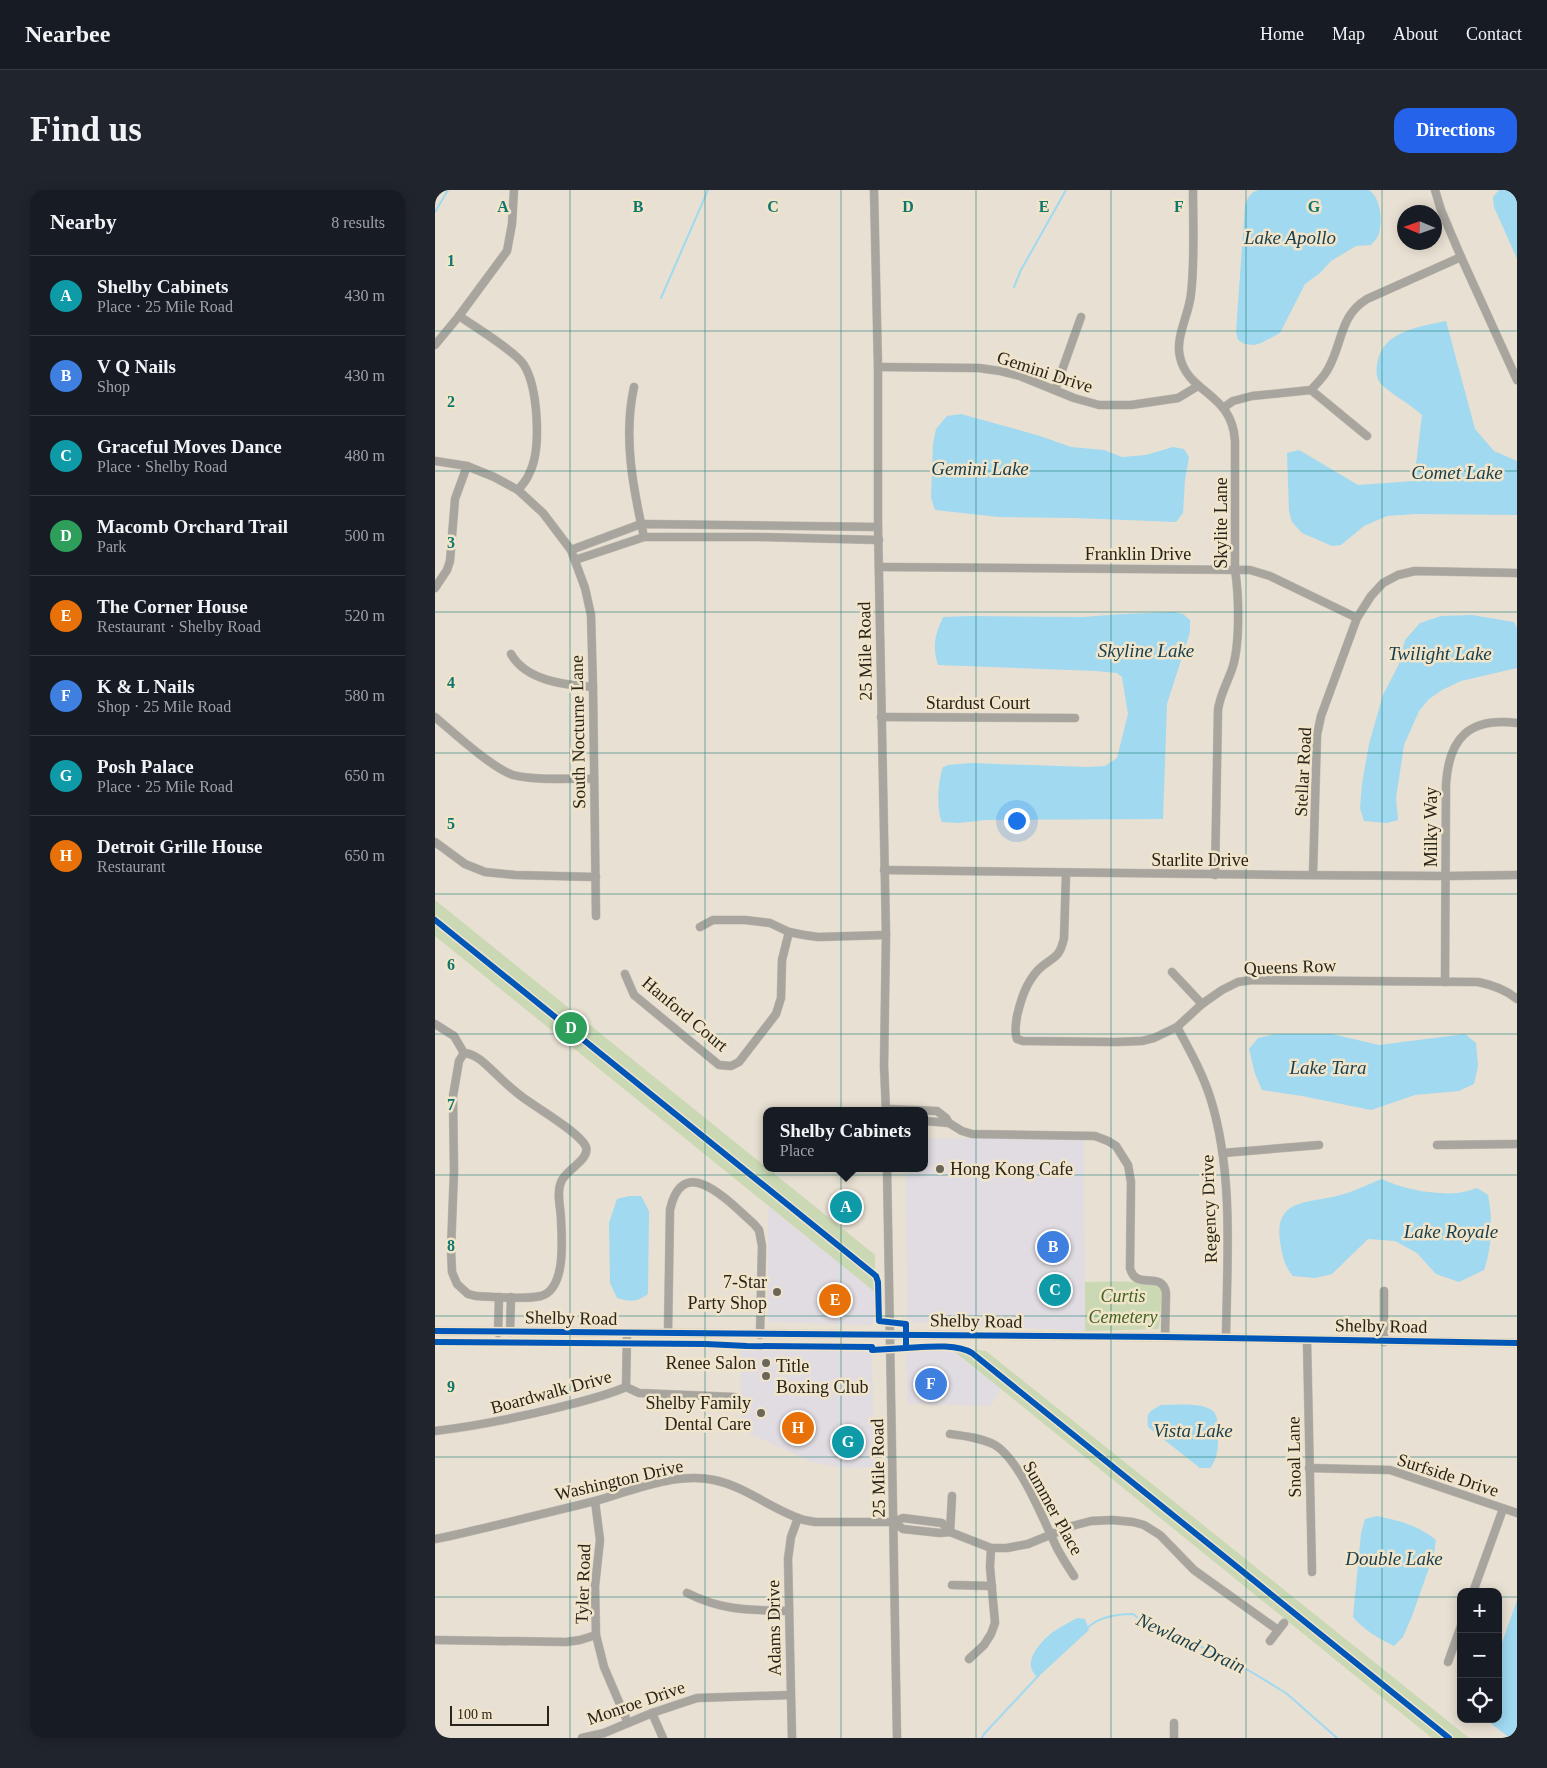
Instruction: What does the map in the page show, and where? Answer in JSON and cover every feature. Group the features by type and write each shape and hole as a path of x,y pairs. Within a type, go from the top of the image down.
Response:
{"street":[{"path":"435,345 507,251 512,224 514,190"},
{"name":"25 Mile Road","path":"875,190 878,527 886,935 884,1066 886,1107"},
{"name":"Skylite Lane","path":"1193,190 1192,286 1190,303 1178,346 1180,359 1184,370 1198,386 1216,399 1235,427 1235,570 1238,586 1236,652 1231,671 1219,698 1215,875"},
{"path":"1435,190 1438,202 1461,257 1517,380"},
{"path":"1311,390 1327,370 1347,318 1359,304 1461,257"},
{"path":"459,316 508,350 524,364 534,389 537,443 535,458 529,474 518,490"},
{"path":"1055,390 1081,317"},
{"name":"Gemini Drive","path":"878,367 979,368 1020,376 1083,401 1113,406 1178,398 1198,386"},
{"path":"634,387 629,420 630,450 644,537"},
{"path":"1223,408 1233,401 1252,396 1311,390 1367,436"},
{"name":"South Nocturne Lane","path":"435,461 467,466 494,477 518,490 543,513 571,550 575,560 590,604 596,916"},
{"path":"435,588 447,570 450,561 455,499 467,466"},
{"path":"571,550 641,524 878,527"},
{"path":"758,526 759,537"},
{"path":"853,527 853,539"},
{"path":"575,560 644,537 879,540"},
{"name":"Franklin Drive","path":"879,567 1250,570 1270,576 1357,618"},
{"path":"1357,618 1371,596 1383,583 1398,575 1415,571 1517,574"},
{"name":"Stellar Road","path":"1313,874 1317,735 1321,716 1357,618"},
{"path":"511,654 515,662 522,668 543,678 566,685 593,687"},
{"name":"Stardust Court","path":"881,717 1075,718"},
{"path":"435,718 499,769 513,775 594,778"},
{"name":"Milky Way","path":"1445,982 1446,784 1450,756 1456,744 1472,728 1490,722 1517,723"},
{"path":"435,842 465,864 485,872 515,875 596,877"},
{"name":"Starlite Drive","path":"884,870 1065,874 1517,875"},
{"name":"Queens Row","path":"1065,874 1064,938 1062,946 1054,959 1040,968 1025,989 1015,1027 1017,1039 1023,1041 1128,1042 1154,1038 1177,1027 1202,1004 1223,990 1238,982 1252,980 1478,982 1494,985 1507,991 1517,999"},
{"path":"700,927 713,920 745,920 770,923 789,932 818,937 886,935"},
{"name":"Hanford Court","path":"625,974 634,995 719,1064 731,1066 739,1062 769,1024 779,1006 782,960 789,932"},
{"path":"1172,972 1202,1004"},
{"path":"435,1024 454,1036 464,1053 475,1056 519,1094 566,1126 586,1146 587,1153 584,1159 573,1166 561,1181 558,1192 561,1209 561,1260 553,1288 540,1296 499,1297 468,1294 457,1284 452,1272 453,1096 459,1061 464,1053"},
{"name":"Regency Drive","path":"1177,1027 1196,1061 1209,1093 1223,1153 1227,1192 1226,1338"},
{"path":"928,1111 937,1111 949,1123 962,1131 973,1134 1095,1136 1116,1146 1126,1159 1131,1175 1130,1268 1134,1277 1139,1280 1158,1281 1165,1286 1165,1337"},
{"path":"928,1120 949,1123"},
{"path":"1437,1145 1517,1144"},
{"path":"1223,1153 1319,1145"},
{"name":"25 Mile Road","path":"887,1172 897,1738"},
{"path":"668,1333 670,1210 672,1201 681,1186 691,1181 703,1183 743,1214 759,1230 762,1254 760,1335"},
{"path":"1384,1292 1384,1342"},
{"path":"498,1333 499,1297"},
{"path":"510,1332 511,1297"},
{"name":"Shelby Road","path":"435,1331 1083,1338 1165,1337 1517,1343"},
{"path":"625,1387 627,1334"},
{"name":"Snoal Lane","path":"1307,1340 1312,1572"},
{"name":"Boardwalk Drive","path":"435,1431 474,1426 521,1416 609,1394 625,1387 639,1393 734,1397"},
{"name":"Summer Place","path":"950,1434 987,1442 1003,1452 1035,1500 1064,1561 1074,1576"},
{"name":"Surfside Drive","path":"1309,1468 1390,1470 1517,1513"},
{"name":"Washington Drive","path":"435,1539 595,1501 667,1481 701,1478 734,1486 798,1518 815,1522 894,1522 903,1518 922,1519 942,1523 950,1532 991,1548"},
{"path":"950,1532 952,1496"},
{"name":"Tyler Road","path":"595,1501 600,1540 595,1586 596,1635 607,1674 628,1723"},
{"path":"1474,1588 1503,1509"},
{"name":"Adams Drive","path":"792,1738 789,1549 798,1518"},
{"path":"969,1659 984,1645 995,1623 990,1567 991,1548 1018,1547 1072,1526 1112,1520 1144,1525 1160,1535 1194,1570 1278,1630"},
{"path":"952,1585 992,1586"},
{"path":"687,1594 708,1603 733,1609 789,1611"},
{"path":"1270,1641 1284,1623"},
{"path":"1448,1662 1458,1633"},
{"path":"435,1640 566,1642 596,1635"},
{"name":"Monroe Drive","path":"582,1738 604,1733 689,1700 705,1697 790,1695"},
{"path":"652,1713 663,1738"},
{"path":"1174,1724 1174,1738"}],"shaded area":[{"path":"928,1138 1084,1139 1085,1331 907,1322 906,1172 928,1172"},
{"path":"768,1206 875,1292 873,1325 768,1322"},
{"path":"740,1346 872,1347 874,1467 845,1468 812,1462 741,1430"},
{"path":"949,1347 1003,1385 991,1406 907,1404 906,1348"}],"green space":[{"path":"435,900 763,1165 763,1172 772,1172 875,1255 875,1292 435,936"},
{"name":"Curtis Cemetery","path":"1085,1282 1132,1282 1150,1283 1159,1286 1162,1290 1159,1329 1085,1331"},
{"path":"949,1347 986,1351 1469,1738 1432,1738"}],"water":[{"name":"Lake Apollo","path":"1259,190 1369,190 1376,199 1381,217 1378,236 1371,245 1356,246 1331,261 1320,273 1305,284 1280,333 1254,345 1245,344 1238,340 1236,332 1245,205 1250,195"},
{"path":"1499,190 1517,190 1517,259 1494,207 1493,197"},
{"name":"Comet Lake","path":"1446,321 1475,429 1494,451 1517,461 1517,515 1415,514 1387,516 1364,526 1341,545 1332,546 1302,533 1292,522 1289,511 1287,453 1299,450 1358,485 1414,481 1422,415 1382,385 1377,375 1377,364 1380,353 1394,337 1403,332"},
{"name":"Gemini Lake","path":"961,414 1040,436 1071,447 1104,450 1122,457 1146,455 1173,447 1184,449 1189,457 1185,480 1183,513 1176,522 999,517 935,510 931,498 933,444 936,429 947,416"},
{"name":"Skyline Lake","path":"1174,612 1183,614 1190,620 1190,632 1167,704 1163,819 942,822 938,794 943,767 970,763 1105,766 1117,758 1128,714 1122,677 1117,673 938,665 935,641 943,617 1083,617"},
{"name":"Twilight Lake","path":"1472,615 1514,622 1517,628 1517,668 1461,681 1429,699 1419,711 1404,745 1396,798 1398,820 1387,823 1364,821 1360,808 1369,744 1383,695 1398,666 1405,640 1420,623 1441,616"},
{"name":"Lake Tara","path":"1275,1034 1332,1034 1379,1045 1465,1034 1476,1043 1478,1066 1474,1084 1459,1091 1415,1095 1371,1110 1262,1090 1255,1074 1249,1049 1258,1038"},
{"name":"Lake Royale","path":"1381,1179 1399,1186 1429,1192 1458,1193 1477,1188 1488,1195 1491,1233 1489,1252 1484,1270 1459,1282 1436,1274 1417,1253 1395,1241 1368,1239 1332,1274 1315,1278 1293,1276 1285,1264 1280,1241 1282,1217 1288,1210 1295,1205 1337,1196"},
{"path":"641,1196 649,1211 648,1294 640,1299 630,1301 617,1298 610,1283 609,1223 617,1199"},
{"name":"Vista Lake","path":"1161,1405 1197,1405 1214,1412 1218,1425 1218,1447 1216,1458 1210,1468 1200,1468 1148,1427 1149,1413"},
{"name":"Double Lake","path":"1377,1516 1408,1524 1436,1540 1434,1554 1412,1616 1403,1637 1394,1646 1372,1634 1353,1617 1361,1533 1365,1519"},
{"path":"1517,1600 1517,1738 1510,1738 1490,1723 1502,1723 1502,1643"},
{"path":"1077,1618 1085,1619 1089,1630 1038,1677 1033,1672 1031,1665 1039,1645 1058,1628"}],"waterway":[{"path":"435,212 448,190"},
{"path":"661,298 708,190"},
{"path":"1014,287 1021,270 1066,190"},
{"name":"Newland Drain","path":"1087,1628 1097,1621 1108,1617 1133,1614 1142,1621 1198,1645 1248,1670 1286,1693 1337,1738"},
{"name":"Newland Drain","path":"982,1738 1039,1675"}],"cycle path":[{"path":"435,920 876,1276 878,1282 879,1321 906,1324 906,1348 949,1347 972,1353 1449,1738"},
{"path":"435,1331 1165,1337 1517,1343"},
{"path":"435,1342 872,1347 872,1350 906,1348"}],"place":[{"name":"Macomb Orchard Trail","path":"571,1028"},
{"name":"Hong Kong Cafe","path":"940,1169"},
{"name":"Shelby Cabinets","path":"846,1207"},
{"name":"V Q Nails","path":"1053,1247"},
{"name":"Graceful Moves Dance","path":"1055,1290"},
{"name":"7-Star Party Shop","path":"777,1292"},
{"name":"The Corner House","path":"835,1300"},
{"name":"Renee Salon","path":"766,1363"},
{"name":"Title Boxing Club","path":"766,1376"},
{"name":"K & L Nails","path":"931,1384"},
{"name":"Shelby Family Dental Care","path":"761,1413"},
{"name":"Detroit Grille House","path":"798,1428"},
{"name":"Posh Palace","path":"848,1442"}]}
